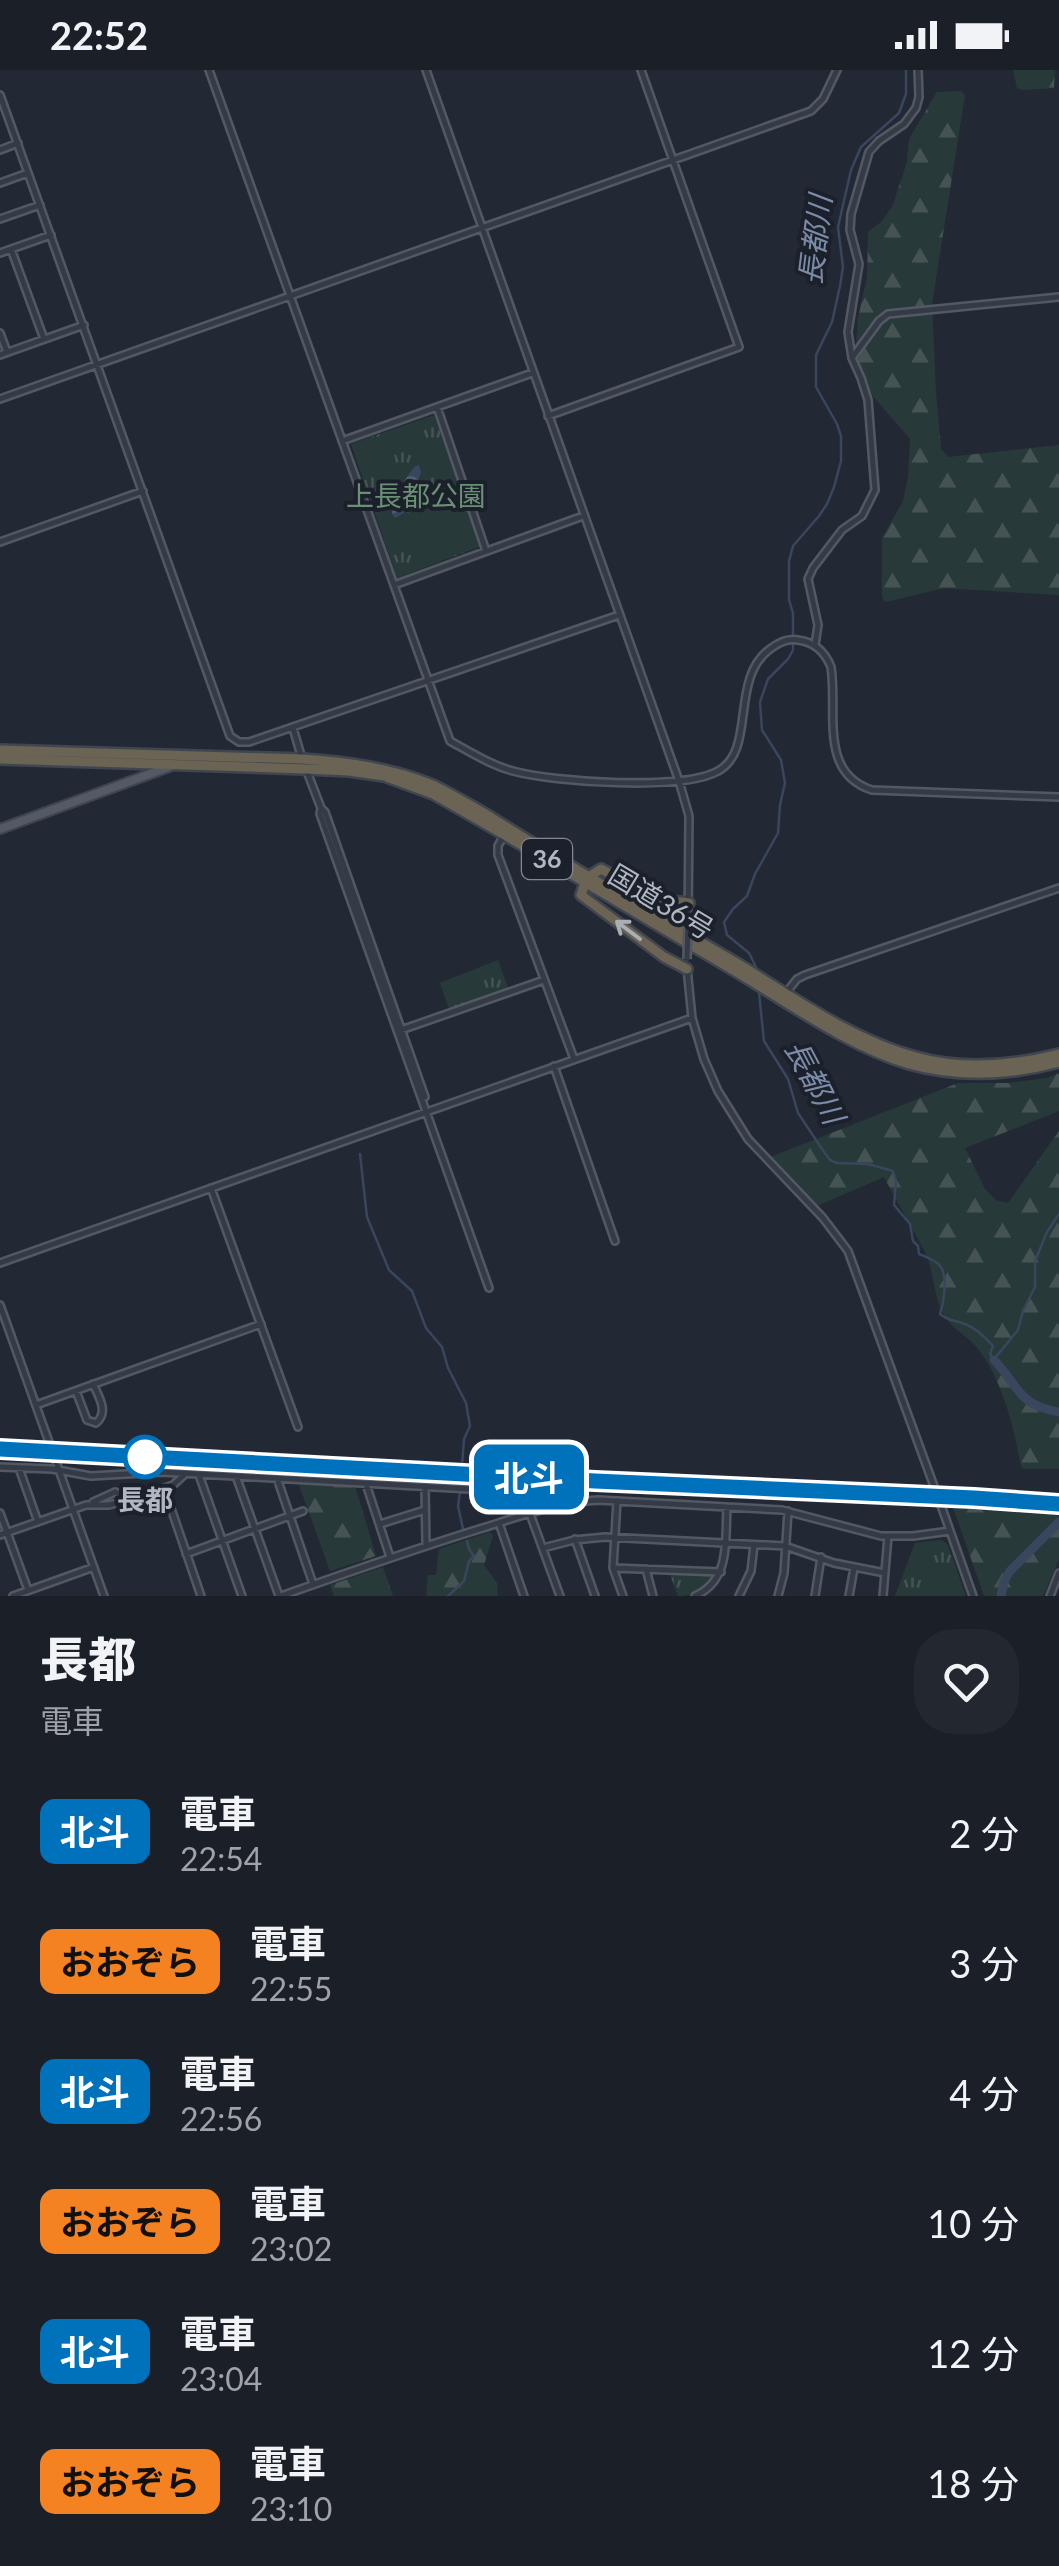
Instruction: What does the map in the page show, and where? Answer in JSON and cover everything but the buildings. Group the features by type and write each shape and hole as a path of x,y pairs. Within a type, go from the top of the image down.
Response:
{"highway":[{"name":"国道36号","path":"0,750 304,764"},
{"name":"国道36号","path":"0,759 174,765 349,762 389,770 436,787 506,832 854,1032 916,1058 953,1064 994,1065 1059,1054"},
{"name":"36","path":"687,964 664,957 581,894 587,879 601,869 661,900 689,903"},
{"name":"国道36号","path":"587,879 792,1005 881,1054 952,1072 994,1074 1059,1062"}],"main road":[{"path":"0,830 174,765 186,757"}],"street":[{"path":"209,70 450,741 511,771 552,779 678,781 714,774 731,761 739,740 745,692 754,665 776,644 790,639 816,645 826,655 834,682 833,733 838,762 853,782 872,790 1059,797"},
{"path":"426,70 689,816 687,964 692,1018 712,1080 740,1129 823,1218 848,1251 973,1596"},
{"path":"548,416 739,347 640,70"},
{"path":"0,398 811,111 823,99 837,70"},
{"path":"816,645 818,625 808,579 812,568 842,530 862,516 874,490 868,400 852,358 848,332 858,264 850,230 851,214 869,152 904,124 916,108 918,70"},
{"path":"0,96 3,115 18,144 84,324 230,736 239,742 249,742 619,616"},
{"path":"0,150 18,144"},
{"path":"0,183 28,173"},
{"path":"0,219 40,205"},
{"path":"0,252 51,234"},
{"path":"11,248 44,339"},
{"path":"852,358 878,321 888,314 1059,296"},
{"path":"0,333 4,354 84,324"},
{"path":"342,441 533,372"},
{"path":"436,407 486,551"},
{"path":"0,542 143,491"},
{"path":"394,585 583,516"},
{"path":"293,728 489,1288"},
{"path":"506,832 498,855 574,1059"},
{"path":"786,993 805,975 1059,888"},
{"path":"400,1030 544,980"},
{"path":"0,1263 692,1018"},
{"path":"554,1066 615,1241"},
{"path":"211,1188 298,1426"},
{"path":"0,1306 104,1596"},
{"path":"36,1405 260,1324"},
{"path":"76,1391 87,1420 96,1423 103,1410 94,1384"},
{"path":"0,1467 91,1476 137,1472 522,1492 560,1596"},
{"path":"20,1468 38,1522"},
{"path":"90,1504 124,1502 178,1482 185,1474"},
{"path":"199,1475 242,1596"},
{"path":"236,1476 280,1596 426,1545 578,1502 788,1510 888,1536 950,1531"},
{"path":"277,1478 314,1584"},
{"path":"366,1483 390,1557"},
{"path":"425,1486 426,1545"},
{"path":"164,1488 201,1596"},
{"path":"4,1534 115,1492 124,1502"},
{"path":"618,1501 613,1568 624,1596"},
{"path":"696,1596 709,1588 721,1572 727,1507"},
{"path":"379,1524 425,1510"},
{"path":"778,1596 783,1579 788,1510"},
{"path":"186,1554 303,1511"},
{"path":"0,1513 4,1534 28,1590"},
{"path":"498,1523 524,1596"},
{"path":"882,1596 888,1536"},
{"path":"542,1548 575,1540 615,1538 785,1546 854,1568 885,1573"},
{"path":"575,1540 594,1596"},
{"path":"740,1596 751,1572 754,1545"},
{"path":"815,1596 821,1558"},
{"path":"13,1596 94,1568"},
{"path":"613,1568 721,1572"},
{"path":"646,1568 653,1596"},
{"path":"848,1596 854,1568"},
{"path":"1050,1596 1059,1572"}],"green space":[{"path":"1013,70 1055,70 1054,88 1017,88"},
{"path":"961,91 965,95 932,304 941,449 948,457 1059,445 1059,595 944,588 886,602 882,594 882,538 903,501 910,439 871,394 855,356 867,277 868,232 892,207 907,162 909,139 937,92"},
{"name":"上長都公園","path":"434,415 481,546 397,578 351,444"},
{"path":"386,434 395,458 366,469 358,443"},
{"path":"454,481 477,544 425,565 407,540 407,528 430,497"},
{"path":"498,960 508,988 449,1009 440,983"},
{"path":"1059,1073 1059,1111 965,1148 985,1189 997,1201 1008,1203 1059,1131 1059,1469 1024,1469 992,1370 974,1344 945,1317 925,1252 884,1177 812,1208 763,1160 958,1083 1009,1083"},
{"path":"298,1482 355,1486 376,1556 330,1571"},
{"path":"952,1504 1059,1508 1059,1559 1043,1596 984,1596"},
{"path":"490,1532 493,1536 484,1565 497,1583 498,1596 426,1596 428,1575 436,1575 439,1549"},
{"path":"942,1540 948,1545 966,1596 895,1596 915,1543"},
{"path":"383,1567 393,1596 334,1596 330,1585"},
{"path":"669,1572 715,1577 699,1591 678,1596"}],"water":[{"path":"419,465 421,473 404,513 395,518 392,514 396,493"}],"waterway":[{"name":"長都川","path":"758,971 749,953 727,935 724,922 747,896 778,833 785,783 781,760 762,730 760,702 768,679 793,650 789,600 793,546 827,504 841,461 837,424 816,387 816,355 832,322 840,286 843,267 838,227 851,170 861,147 899,113 906,94 906,70"},
{"name":"長都川","path":"759,993 764,1041 788,1079 798,1113 830,1160 893,1171 894,1205 910,1224 919,1254 942,1269 944,1292 940,1314 980,1333 993,1346 990,1354 994,1360"},
{"path":"360,1154 367,1217 389,1270 412,1291 426,1328 442,1347 466,1403 470,1426 464,1439 462,1466"},
{"path":"995,1358 1018,1330 1035,1287 1035,1261 1059,1214"},
{"name":"長都川","path":"994,1360 1026,1399 1059,1412"},
{"path":"459,1485 461,1476"},
{"path":"460,1492 458,1506 463,1529"},
{"name":"長都川","path":"1001,1596 1010,1571 1059,1522"},
{"path":"448,1596 464,1581 474,1556 467,1541"}],"railway":[{"path":"0,1449 1059,1504"}],"train":[{"name":"北斗","path":"0,1449 1059,1504"}],"place":[{"name":"長都","path":"145,1457"}]}
